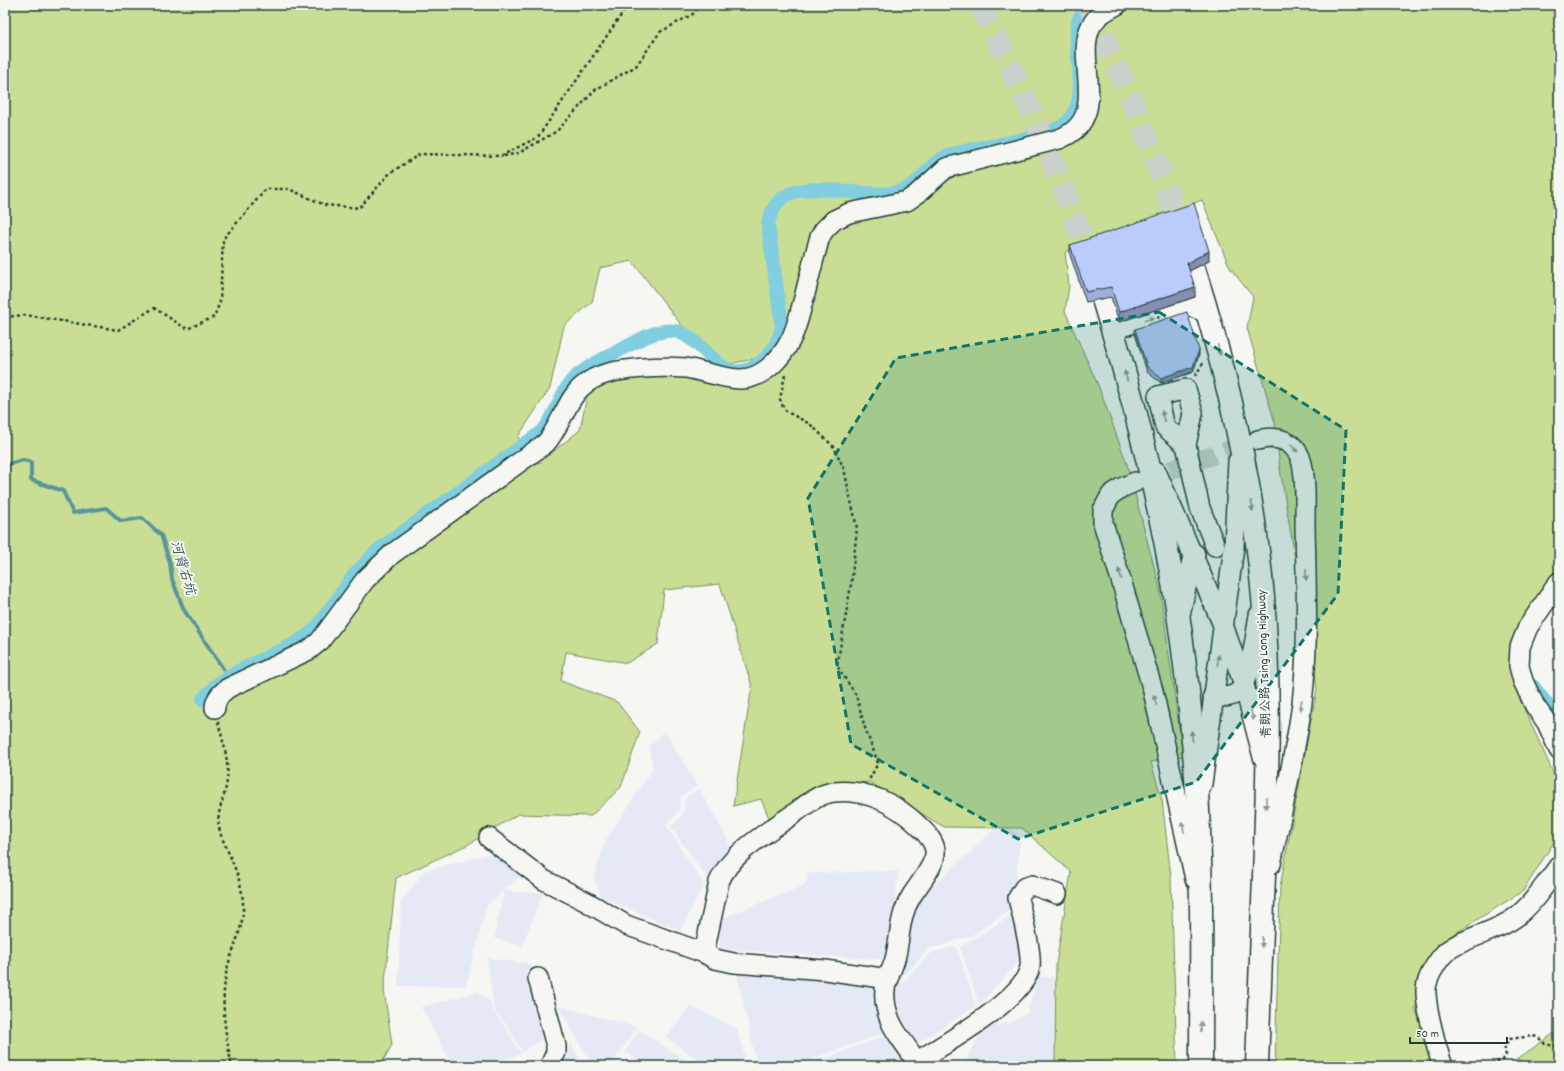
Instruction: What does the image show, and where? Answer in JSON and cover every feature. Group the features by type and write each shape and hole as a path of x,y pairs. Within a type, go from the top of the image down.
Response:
{"highway":[{"name":"青朗公路 Tsing Long Highway","path":"1194,269 1208,313 1238,426 1253,513 1263,597 1268,690 1268,771 1257,1066"},
{"path":"1103,299 1143,441 1144,482 1166,546 1179,622 1192,739 1198,819 1201,906 1201,1066"}],"street":[{"path":"215,708 216,701 228,688 309,650 320,641 365,580 392,554 546,443 555,433 577,391 587,382 597,376 626,370 655,367 685,368 740,379 757,376 778,359 790,341 795,328 820,237 824,230 834,220 849,213 907,201 946,168 1059,139 1076,130 1089,99 1087,48 1090,30 1094,21 1101,14 1117,5"},
{"path":"1114,335 1121,327 1189,306 1208,313"},
{"path":"1186,445 1165,427 1158,396 1186,390 1193,413 1186,445 1200,508 1203,551 1223,625 1244,684 1268,771"},
{"path":"1198,819 1213,696 1234,547 1238,471 1238,426"},
{"path":"1258,440 1274,438 1288,442 1298,452 1302,463 1306,611 1302,703 1288,783 1263,903"},
{"path":"1143,441 1203,551 1179,622"},
{"path":"1144,482 1121,488 1112,495 1103,510 1103,522 1153,691 1201,906"},
{"path":"1203,551 1234,547"},
{"path":"1559,582 1528,627 1520,647 1519,666 1523,681 1535,706 1548,724 1559,750"},
{"path":"1213,696 1229,696 1236,694 1244,684 1249,671 1263,597"},
{"path":"704,953 719,882 723,871 734,859 760,837 817,798 834,792 850,792 866,795 887,803 909,816 930,838 935,849 931,865 906,905 903,914 896,956 885,988 885,998 890,1020 917,1064 1000,1006 1016,991 1030,968 1030,955 1018,898 1024,888 1032,885 1057,894"},
{"path":"489,838 544,880 588,902 626,925 704,953 715,959 734,963 825,970 889,979"},
{"path":"1443,1066 1427,1006 1426,988 1440,958 1451,948 1516,917 1525,909 1559,866"},
{"path":"538,978 556,1046 556,1052 550,1066"}],"path":[{"path":"501,156 538,137 628,5"},
{"path":"5,318 26,315 118,330 154,308 187,329 214,317 220,302 224,239 266,189 289,189 325,205 358,208 390,173 420,154 501,156 519,153 557,131 595,90 636,66 660,32 693,14 699,5"},
{"path":"1156,310 1161,326"},
{"path":"778,359 787,365 780,399 783,407 787,412 810,424 834,447 844,469 857,528 851,585 837,666 856,695 865,728 878,763 865,787 866,795"},
{"path":"1186,390 1205,359"},
{"path":"215,708 226,751 227,772 226,786 219,811 219,828 240,880 243,903 241,924 227,971 224,988 226,1036 232,1066"},
{"path":"1485,1066 1504,1060 1506,1055 1504,1051 1510,1039 1532,1036 1538,1037 1545,1044 1559,1047"}],"highlighted area":[{"path":"1159,312 1346,430 1338,594 1196,782 1018,839 851,744 808,498 896,358"}],"shaded area":[{"path":"664,731 698,786 681,796 679,812 666,825 704,885 680,931 601,897 594,877 606,840 653,769 649,746"},
{"path":"699,789 728,840 730,857 707,878 671,827 682,815 685,798"},
{"path":"1004,820 1020,838 1013,908 971,936 929,949 894,986 914,904"},
{"path":"495,853 522,875 487,905 466,986 398,986 401,903 424,871"},
{"path":"898,871 890,960 719,949 722,918 806,885 807,873"},
{"path":"504,891 543,893 522,946 494,938"},
{"path":"1012,915 1023,957 979,1005 960,947"},
{"path":"956,946 976,1006 919,1042 893,1007 892,993 931,953"},
{"path":"487,958 527,963 534,969 538,1001 532,1007 549,1035 522,1052 506,1024 494,1010"},
{"path":"736,968 876,985 886,1032 793,1066 757,1066"},
{"path":"1038,976 1067,979 1066,1066 972,1066 965,1063 984,1026 1011,1023 1027,1013"},
{"path":"478,992 490,1001 492,1009 521,1054 485,1066 453,1066 421,1007"},
{"path":"558,1006 637,1027 611,1066 593,1066"},
{"path":"690,1006 737,1029 745,1057 735,1066 707,1066 666,1037"},
{"path":"639,1030 684,1059 679,1066 646,1066 625,1052"},
{"path":"888,1035 904,1066 805,1066"},
{"path":"570,1043 584,1066 565,1066"}],"green space":[{"path":"5,5 1559,5 1559,581 1518,634 1515,688 1555,777 1559,805 1559,834 1523,891 1438,944 1415,1008 1436,1066 1275,1066 1280,887 1317,689 1280,469 1275,423 1247,328 1253,297 1230,268 1202,200 1065,252 1069,286 1065,311 1098,385 1127,464 1160,589 1183,756 1151,762 1162,800 1171,877 1177,1066 1055,1066 1056,964 1071,872 1022,828 944,827 869,782 816,786 774,830 761,799 733,806 752,686 720,584 664,590 658,644 627,663 566,652 561,681 617,702 640,732 621,787 591,816 518,814 469,844 396,878 384,990 392,1045 380,1066 5,1066","holes":["632,261 683,327 729,364 753,359 755,387 633,367 588,391 580,430 539,463 518,437 550,388 564,326 592,302 600,268"]},
{"path":"1559,1030 1559,1066 1531,1066 1517,1059"}],"building":[{"path":"1194,203 1209,251 1187,263 1195,287 1119,312 1111,287 1086,292 1070,245"},
{"path":"1187,312 1199,350 1193,367 1161,378 1147,367 1135,329"}],"waterway":[{"path":"203,699 214,687 228,676 294,644 307,636 317,627 355,574 377,551 543,431 551,420 570,383 583,371 643,338 665,331 679,332 689,337 726,369 737,371 748,369 762,361 775,346 782,327 768,225 776,205 789,194 807,190 828,190 871,194 891,193 914,185 936,162 947,156 976,148 1031,138 1061,127 1070,119 1078,103 1080,84 1077,46 1078,22 1083,12 1094,5"},
{"name":"河背右坑","path":"5,465 23,460 31,462 31,480 63,491 73,513 106,508 121,521 142,518 161,535 170,563 172,579 184,610 228,676"},
{"path":"1533,686 1559,721"}],"tunnel":[{"path":"979,5 1027,101 1055,167 1093,268"},
{"path":"1088,5 1140,120 1184,239"},
{"path":"1142,480 1255,441"}]}
